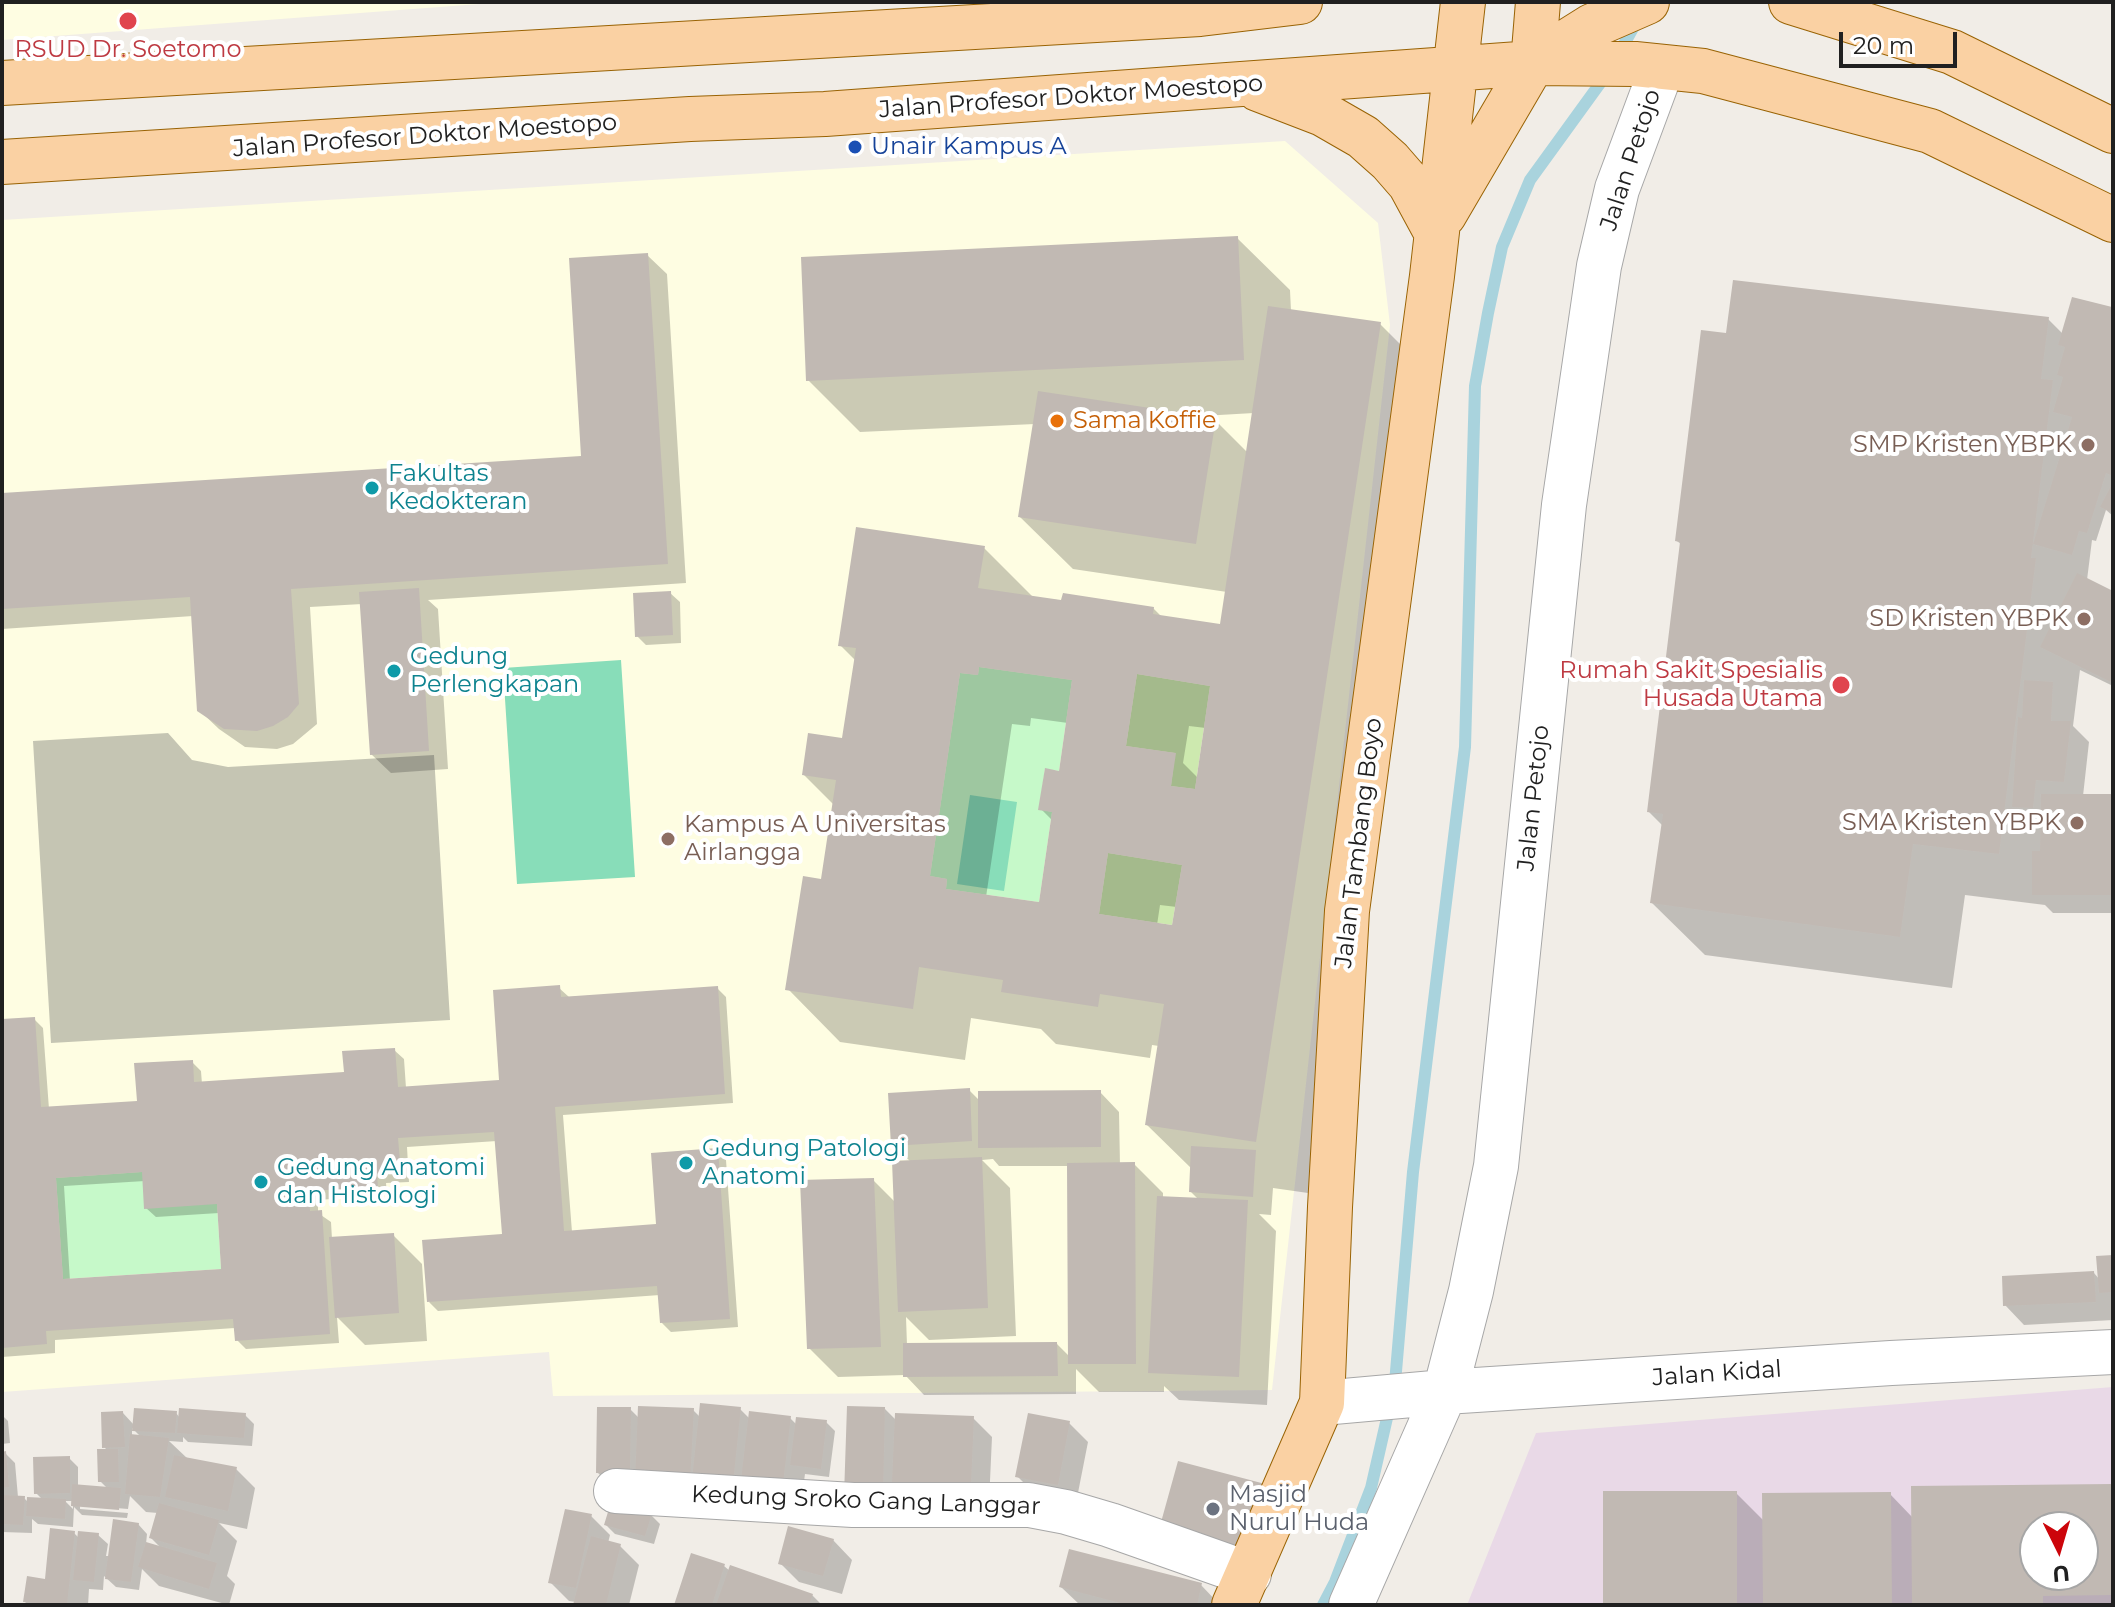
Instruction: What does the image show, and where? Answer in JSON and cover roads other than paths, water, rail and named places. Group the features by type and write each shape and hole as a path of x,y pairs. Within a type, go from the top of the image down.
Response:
{"main road":[{"path":"2,83 1300,2"},
{"name":"Jalan Tambang Boyo","path":"1241,1589 1340,1401 1330,1207 1347,911 1463,2"},
{"path":"1436,232 1533,63 1538,2"},
{"path":"1589,45 1647,2"},
{"path":"1791,2 1952,52 2113,131"},
{"name":"Jalan Profesor Doktor Moestopo","path":"2,162 690,119 825,114 1248,85 1533,63 1589,45 1648,66 1703,71 1930,131 2113,220"},
{"path":"1248,85 1323,114 1363,137 1410,184 1436,232"}],"street":[{"name":"Jalan Petojo","path":"1351,1605 1471,1291 1496,1166 1564,505 1599,266 1648,66"},
{"name":"Jalan Kidal","path":"1340,1401 1891,1363 2113,1352"},
{"name":"Kedung Sroko Gang Langgar","path":"616,1491 853,1505 1047,1507 1110,1525 1241,1589"}],"waterway":[{"path":"1618,55 1638,19"},
{"path":"1323,1605 1371,1488 1395,1383 1413,1172 1465,747 1475,386 1488,313 1502,247 1530,180 1609,71"}],"place":[{"name":"RSUD Dr. Soetomo","path":"128,21"},
{"name":"Unair Kampus A","path":"855,147"},
{"name":"Sama Koffie","path":"1057,421"},
{"name":"SMP Kristen YBPK","path":"2088,445"},
{"name":"Fakultas Kedokteran","path":"372,488"},
{"name":"SD Kristen YBPK","path":"2084,619"},
{"name":"Gedung Perlengkapan","path":"394,671"},
{"name":"Rumah Sakit Spesialis Husada Utama","path":"1841,685"},
{"name":"SMA Kristen YBPK","path":"2077,823"},
{"name":"Kampus A Universitas Airlangga","path":"668,839"},
{"name":"Gedung Patologi Anatomi","path":"686,1163"},
{"name":"Gedung Anatomi dan Histologi","path":"261,1182"},
{"name":"Masjid Nurul Huda","path":"1213,1509"}]}
